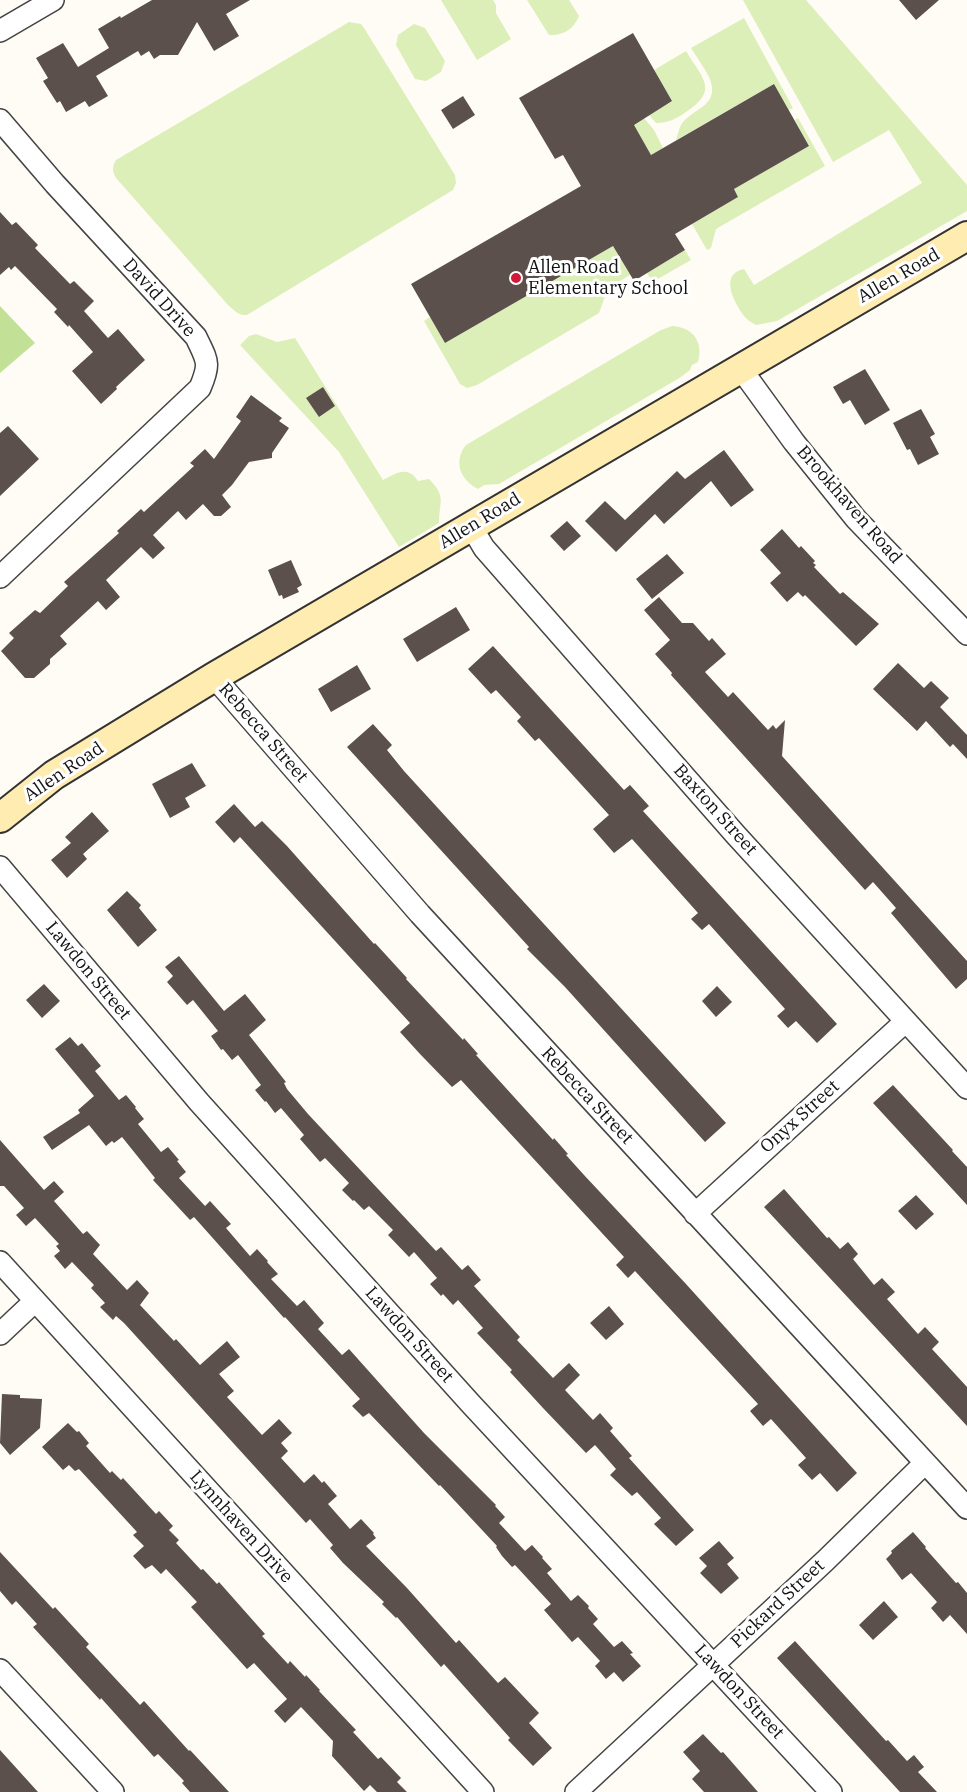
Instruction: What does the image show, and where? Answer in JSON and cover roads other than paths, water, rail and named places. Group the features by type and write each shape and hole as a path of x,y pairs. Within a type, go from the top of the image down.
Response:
{"street":[{"path":"0,30 53,0"},
{"name":"David Drive","path":"0,120 55,184 196,337 206,357 207,370 200,388 2,571"},
{"name":"Allen Road","path":"0,818 54,775 214,677 967,236"},
{"name":"Brookhaven Road","path":"741,369 794,442 856,519 967,634"},
{"name":"Baxton Street","path":"471,526 484,548 719,816 967,1088"},
{"name":"Rebecca Street","path":"214,677 420,914 967,1508"},
{"name":"Lawdon Street","path":"0,867 199,1102 470,1403 831,1792"},
{"name":"Onyx Street","path":"695,1214 906,1021"},
{"name":"Lynnhaven Drive","path":"0,1262 483,1792"},
{"path":"0,1334 35,1301"},
{"name":"Pickard Street","path":"576,1792 825,1561 925,1462"},
{"path":"0,1670 113,1792"}],"place":[{"name":"Allen Road Elementary School","path":"516,278"}]}
